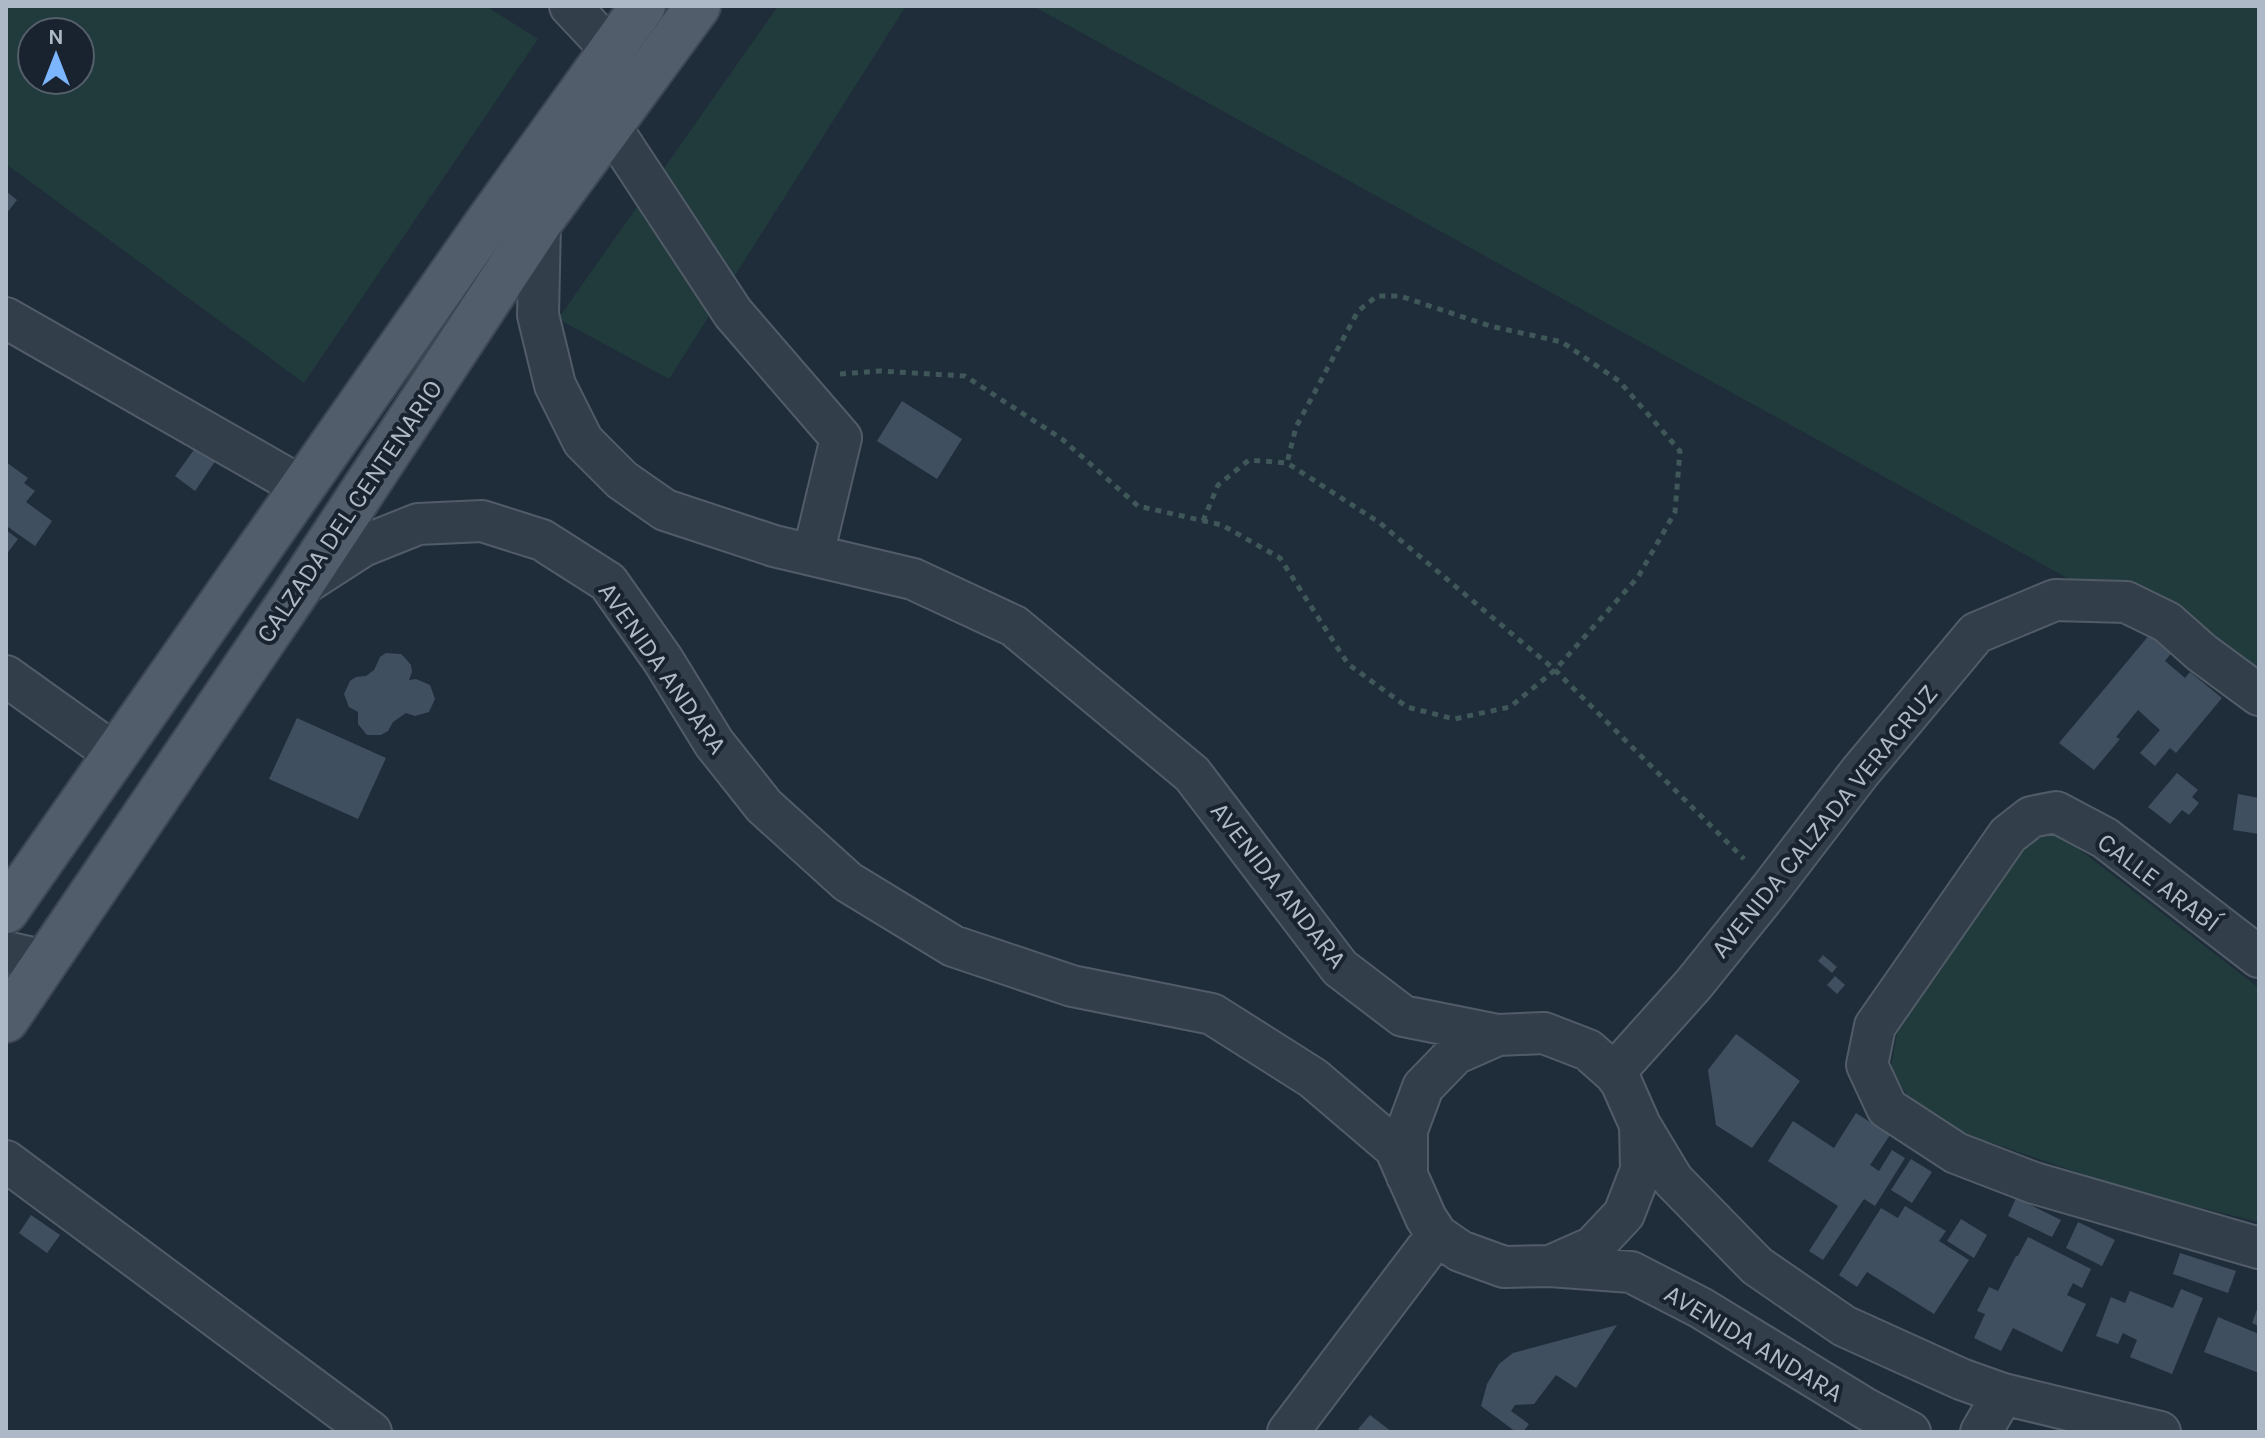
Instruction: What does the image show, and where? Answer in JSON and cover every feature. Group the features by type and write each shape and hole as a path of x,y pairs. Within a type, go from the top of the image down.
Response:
{"main road":[{"name":"CALZADA DEL CENTENARIO","path":"6,911 643,6"},
{"name":"CALZADA DEL CENTENARIO","path":"6,1020 26,956 299,588 540,222 698,6"},
{"path":"578,96 610,126"}],"street":[{"path":"570,6 642,82"},
{"path":"610,126 733,313 841,438 813,555"},
{"name":"AVENIDA ANDARA","path":"540,222 538,315 555,385 583,441 622,480 665,510 774,546 913,579 1014,626 1192,774 1340,968 1403,1016 1498,1035 1544,1033 1588,1050 1621,1082 1640,1125 1673,1180 1757,1266 1844,1326 1961,1379 2003,1394 2160,1432"},
{"path":"6,318 302,487"},
{"name":"AVENIDA ANDARA","path":"299,588 363,546 418,524 482,521 542,540 608,582 663,660 714,743 764,806 848,882 953,946 1072,986 1212,1014 1313,1078 1395,1148 1426,1218 1437,1235 1460,1251 1504,1267 1550,1266 1631,1272 1701,1308 1866,1409 1910,1432"},
{"name":"AVENIDA CALZADA VERACRUZ","path":"1614,1073 1693,985 1860,772 1976,633 2055,600 2126,602 2167,622 2202,653 2259,695"},
{"path":"6,676 115,754"},
{"name":"CALLE ARABÍ","path":"2259,957 2105,838 2056,812 2031,817 2008,835 1875,1026 1867,1065 1887,1108 1956,1153 2034,1183 2259,1248"},
{"path":"1407,1176 1407,1130 1423,1087 1455,1054 1498,1035"},
{"path":"1550,1266 1593,1247 1624,1214 1641,1170 1640,1125"},
{"path":"6,1161 371,1432"},
{"path":"1288,1432 1437,1235"},
{"path":"1981,1432 2003,1394"}],"path":[{"path":"788,376 880,371 965,376 1062,439 1138,506 1222,525 1280,558 1348,664 1407,707 1454,719 1510,707 1555,670 1638,577 1675,512 1680,451 1619,381 1562,342 1490,326 1400,296 1377,296 1358,311 1296,427 1287,463"},
{"path":"1203,521 1218,485 1249,460 1287,463 1380,523 1555,670 1772,887"}],"green space":[{"path":"6,6 486,6 538,39 304,383 6,164"},
{"path":"778,6 906,6 669,379 558,319"},
{"path":"1033,6 2259,6 2259,720 2125,610"},
{"path":"2035,831 2062,836 2259,988 2259,1222 2133,1191 1927,1121 1890,1072 1899,1023"}],"building":[{"path":"6,191 17,200 6,214"},
{"path":"902,401 962,439 937,479 877,441"},
{"path":"196,447 216,460 195,491 175,476"},
{"path":"6,462 28,478 24,483 35,491 26,502 52,521 35,546 8,527 6,530"},
{"path":"6,530 18,539 6,555"},
{"path":"2151,633 2173,651 2165,661 2185,678 2190,672 2222,698 2176,753 2170,748 2155,766 2140,753 2160,730 2138,710 2116,737 2120,739 2094,770 2059,743"},
{"path":"386,653 401,654 411,665 409,680 416,679 430,685 435,699 429,712 415,716 406,713 381,735 367,735 358,724 358,712 349,707 344,694 350,681 374,670 380,657"},
{"path":"297,718 386,758 358,819 269,779"},
{"path":"2177,773 2198,790 2192,797 2199,803 2189,815 2182,810 2170,824 2148,807"},
{"path":"2238,794 2259,798 2259,834 2233,830"},
{"path":"1823,955 1837,967 1832,973 1818,961"},
{"path":"1835,976 1845,985 1837,994 1827,985"},
{"path":"1736,1034 1800,1081 1752,1148 1716,1125 1708,1070"},
{"path":"1856,1113 1890,1135 1870,1165 1879,1171 1892,1150 1905,1158 1875,1206 1864,1199 1823,1260 1809,1251 1838,1206 1768,1161 1793,1121 1834,1148"},
{"path":"1911,1159 1932,1172 1912,1203 1891,1190"},
{"path":"2016,1198 2061,1220 2052,1237 2008,1216"},
{"path":"1905,1206 1946,1231 1939,1241 1969,1260 1934,1314 1867,1272 1857,1287 1839,1275 1881,1208 1898,1218"},
{"path":"31,1215 60,1235 47,1253 19,1233"},
{"path":"1961,1219 1987,1235 1974,1258 1947,1241"},
{"path":"2078,1222 2115,1240 2102,1266 2066,1248"},
{"path":"2028,1237 2091,1269 2082,1288 2073,1283 2067,1295 2086,1304 2062,1352 2013,1328 2001,1351 1974,1338 1985,1314 1977,1311 1989,1287 1998,1291"},
{"path":"2180,1253 2236,1271 2228,1293 2173,1274"},
{"path":"2181,1289 2203,1298 2172,1374 2130,1357 2137,1340 2123,1333 2118,1344 2096,1336 2111,1297 2125,1303 2130,1291 2173,1308"},
{"path":"2259,1304 2259,1326 2252,1323"},
{"path":"2218,1317 2259,1334 2259,1373 2204,1352"},
{"path":"1617,1325 1576,1388 1556,1375 1534,1404 1515,1405 1511,1411 1529,1424 1523,1432 1516,1432 1481,1406 1487,1384 1499,1364 1513,1353"},
{"path":"1370,1415 1392,1432 1362,1432 1358,1429"}]}
